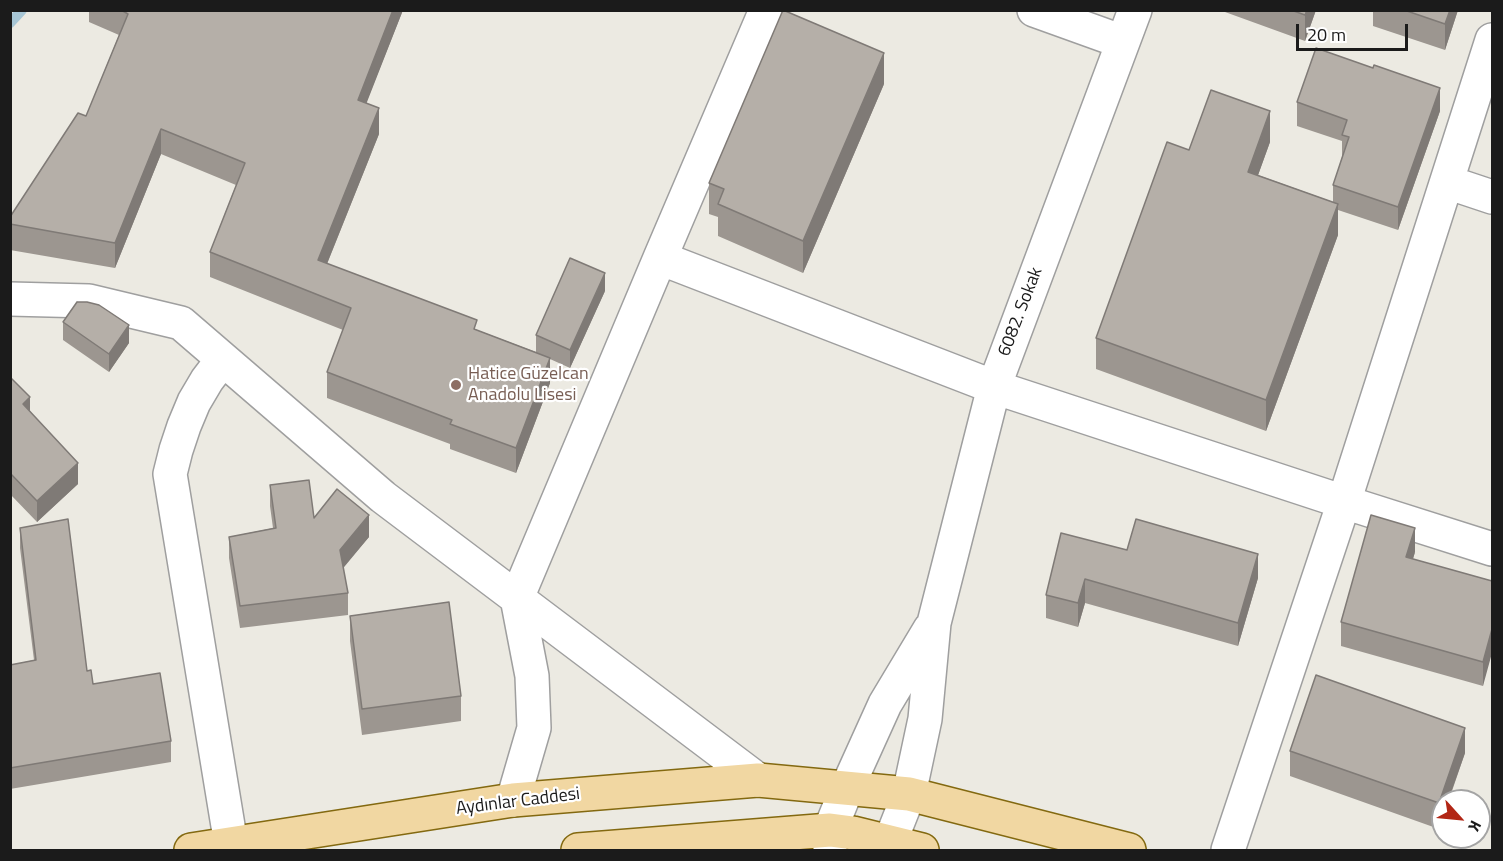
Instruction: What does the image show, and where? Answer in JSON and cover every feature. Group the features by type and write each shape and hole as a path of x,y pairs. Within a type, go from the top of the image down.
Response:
{"main road":[{"name":"Aydınlar Caddesi","path":"191,850 513,800 758,780 909,794 1129,850"},
{"path":"578,850 830,840 853,833 922,850"}],"street":[{"path":"513,800 534,728 532,676 518,598 766,10"},
{"path":"1034,10 1123,42"},
{"name":"6082. Sokak","path":"934,622 994,387 1134,10"},
{"path":"1227,850 1344,502 1492,40"},
{"path":"1447,182 1492,197"},
{"path":"660,258 994,387 1492,549"},
{"path":"10,299 89,301 181,322 383,497 758,780"},
{"path":"223,359 207,380 191,410 170,474 231,844"},
{"path":"830,840 847,788 885,704 934,622"},
{"path":"890,842 909,794 925,719 934,622"}],"building":[{"path":"121,10 393,10 358,100 379,108 318,260 477,320 474,329 550,358 516,448 450,424 452,420 327,372 351,308 210,252 245,163 161,129 115,243 10,224 10,217 78,113 86,116 128,14"},
{"path":"783,10 884,53 803,241 718,204 724,189 709,183"},
{"path":"1291,10 1307,10 1305,15"},
{"path":"1404,10 1450,10 1445,24"},
{"path":"1316,48 1440,88 1398,207 1333,185 1349,137 1342,135 1347,120 1297,102"},
{"path":"1211,90 1270,111 1248,172 1338,204 1266,400 1096,338 1167,142 1189,150"},
{"path":"570,258 605,273 570,350 536,335"},
{"path":"77,302 99,305 129,325 109,354 63,322"},
{"path":"10,377 30,397 23,404 78,463 37,501 10,473"},
{"path":"309,480 314,518 337,489 369,515 340,550 348,593 240,606 229,537 276,528 270,485"},
{"path":"1371,515 1415,528 1406,557 1492,581 1492,629 1483,662 1341,622"},
{"path":"68,519 87,671 91,670 93,684 160,673 171,741 10,768 10,665 36,660 20,528"},
{"path":"1136,519 1258,554 1238,623 1085,579 1078,603 1046,595 1061,533 1127,550"},
{"path":"449,602 461,696 362,709 350,616"},
{"path":"1316,675 1465,728 1444,789 1431,789 1431,800 1290,751"}],"waterway":[{"path":"10,23 22,10"}],"place":[{"name":"Hatice Güzelcan Anadolu Lisesi","path":"456,385"}]}
